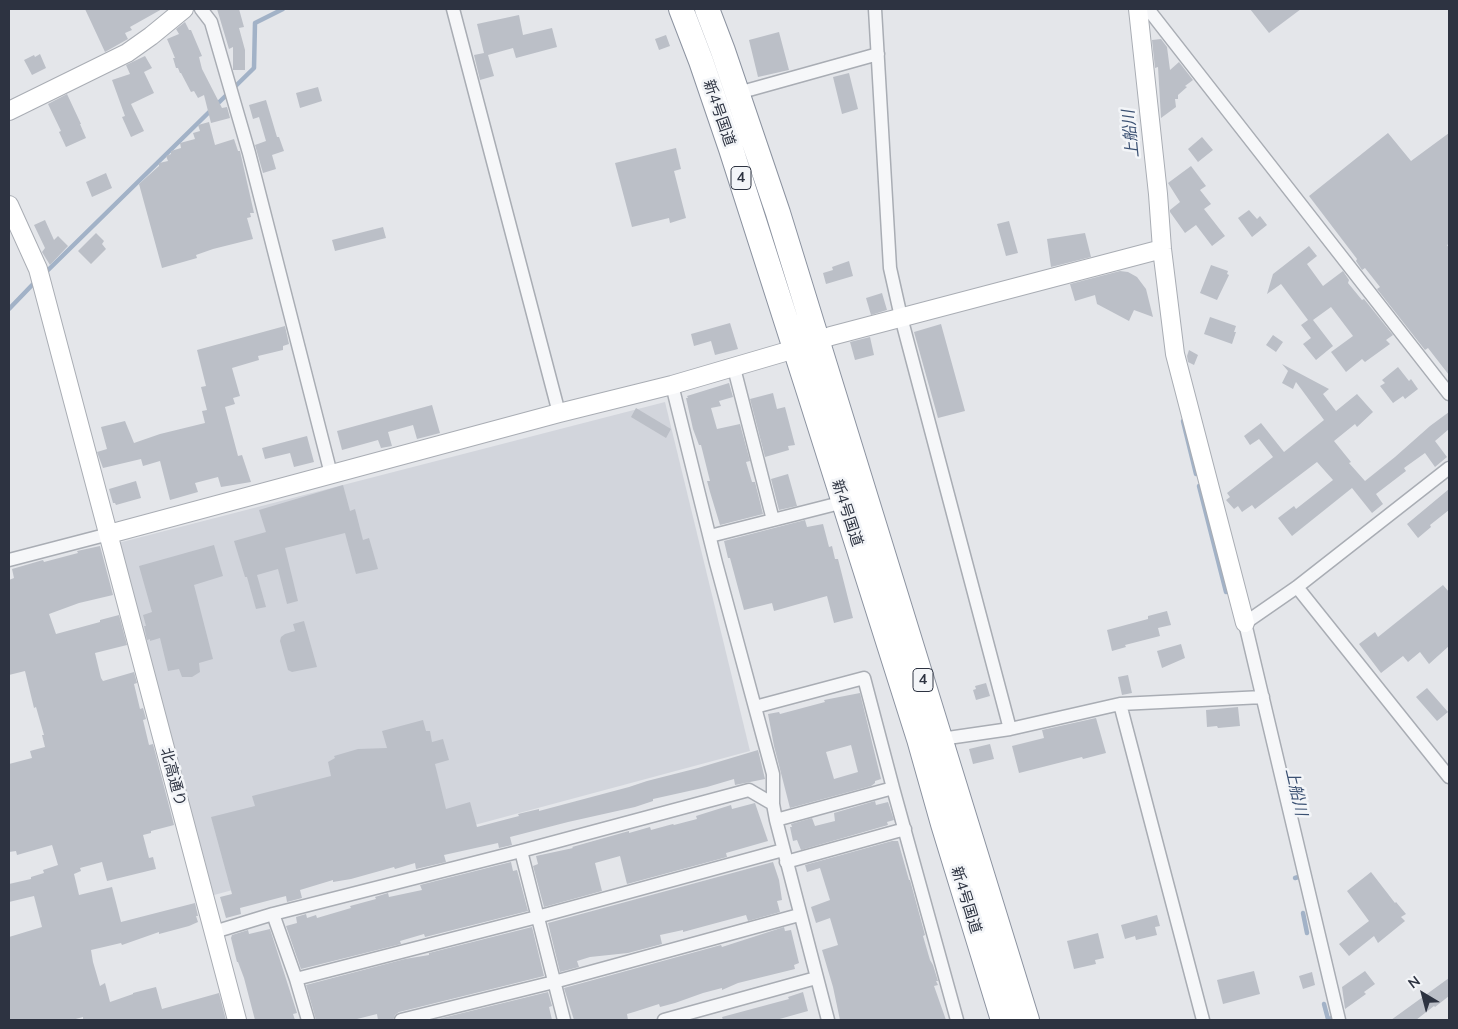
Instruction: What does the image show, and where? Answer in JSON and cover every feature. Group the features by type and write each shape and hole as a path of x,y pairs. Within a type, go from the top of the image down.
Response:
{"highway":[{"name":"新4号国道","path":"681,9 731,149 844,502 919,739 943,824 1004,1020"},
{"name":"新4号国道","path":"707,9 738,93 819,341 1027,1020"}],"street":[{"path":"9,110 127,53 184,9"},
{"path":"201,9 211,22 260,195 331,474"},
{"path":"453,9 559,414"},
{"path":"875,9 890,268 901,317 1010,729"},
{"path":"1138,9 1158,194 1155,251 1175,354 1245,623 1339,1020"},
{"path":"1148,9 1449,394"},
{"path":"738,93 878,54"},
{"name":"北高通り","path":"9,205 40,277 237,1020"},
{"path":"9,560 672,385 901,317 1155,251"},
{"path":"734,368 773,520"},
{"path":"672,385 773,774 773,804 784,856 828,1020"},
{"path":"1245,623 1296,587 1449,468"},
{"path":"710,536 844,502"},
{"path":"1296,587 1449,777"},
{"path":"755,707 864,678 957,1020"},
{"path":"941,739 1010,729 1120,704 1263,697"},
{"path":"1120,704 1203,1020"},
{"path":"776,820 893,788"},
{"path":"214,932 273,914 750,790 773,804"},
{"path":"296,979 784,856 905,829"},
{"path":"521,851 564,1020"},
{"path":"273,914 308,1020"},
{"path":"401,1020 554,982 799,916"},
{"path":"664,1020 816,978"}],"shaded area":[{"path":"665,402 750,751 214,895 118,543"}],"building":[{"path":"85,9 162,9 130,27 132,30 125,33 128,39 105,52"},
{"path":"217,9 239,9 244,27 239,28 245,50 245,70 233,70 233,47 229,49"},
{"path":"1250,9 1301,9 1269,33"},
{"path":"519,15 523,35 552,28 557,47 516,58 513,48 488,55 494,76 480,80 474,55 484,53 477,24"},
{"path":"185,22 189,30 191,30 202,56 199,57 202,69 222,108 227,107 230,118 211,123 204,95 198,98 194,91 191,92 178,68 176,68 173,58 175,58 167,39 179,34 176,29"},
{"path":"779,32 789,70 758,77 749,40"},
{"path":"666,35 670,46 659,50 655,39"},
{"path":"1161,39 1167,47 1170,70 1179,62 1193,80 1185,86 1187,87 1178,95 1178,99 1175,99 1176,107 1161,118 1158,67 1155,68 1152,40"},
{"path":"40,54 46,68 32,75 24,60"},
{"path":"145,56 152,68 144,72 154,93 131,104 144,131 131,137 122,117 125,116 112,80 130,74 126,65"},
{"path":"849,73 858,109 842,114 833,77"},
{"path":"318,87 322,101 300,108 296,93"},
{"path":"67,94 86,138 66,147 59,132 61,131 48,104"},
{"path":"266,100 277,137 279,137 284,151 272,155 276,169 263,173 255,145 266,141 259,117 253,119 249,105"},
{"path":"209,122 215,145 234,139 238,151 240,151 254,213 250,213 251,217 247,218 253,239 213,249 196,255 197,258 162,268 139,184 159,166 159,163 168,161 166,156 171,154 171,151 181,148 180,143 195,139 193,133 200,131 198,125"},
{"path":"1388,133 1411,161 1449,133 1449,244 1447,245 1449,248 1449,375 1428,348 1425,350 1377,289 1380,287 1365,268 1362,270 1356,261 1357,259 1309,196"},
{"path":"1202,137 1213,150 1198,162 1188,149"},
{"path":"676,148 681,169 674,171 686,218 670,223 669,218 632,227 615,163"},
{"path":"1191,166 1206,186 1200,190 1211,204 1204,209 1225,236 1212,246 1196,225 1185,233 1170,212 1180,202 1168,183"},
{"path":"106,173 112,188 92,197 86,182"},
{"path":"1249,210 1257,219 1260,216 1267,225 1252,237 1238,218"},
{"path":"45,220 54,240 58,236 68,246 50,265 42,252 45,248 34,225"},
{"path":"1009,221 1018,253 1006,256 997,224"},
{"path":"383,227 386,238 335,251 332,240"},
{"path":"96,233 104,241 102,244 106,249 91,264 78,251"},
{"path":"1085,233 1091,257 1051,267 1047,239"},
{"path":"1309,246 1317,256 1307,264 1323,286 1343,271 1349,280 1348,283 1362,300 1364,299 1393,335 1386,340 1390,344 1365,362 1362,359 1346,372 1331,352 1353,336 1331,307 1313,320 1333,346 1316,360 1303,344 1311,338 1301,325 1308,320 1281,284 1267,294 1273,274"},
{"path":"849,261 853,276 826,284 823,273 833,270 832,267"},
{"path":"1211,265 1228,271 1227,274 1229,275 1217,300 1200,293"},
{"path":"1120,271 1128,272 1137,277 1146,289 1153,317 1134,310 1129,321 1097,304 1095,295 1075,301 1070,284"},
{"path":"882,293 887,310 871,315 866,298"},
{"path":"1210,317 1236,326 1232,344 1204,334"},
{"path":"730,323 738,349 715,355 711,341 694,346 691,334"},
{"path":"941,324 965,411 938,418 914,332"},
{"path":"285,326 289,344 283,346 283,350 258,356 259,360 232,368 240,396 233,398 235,404 225,407 238,456 242,455 251,482 221,487 218,477 195,483 198,492 170,500 160,461 143,466 141,459 103,468 97,452 107,449 101,427 125,421 134,443 160,434 205,423 202,411 207,410 201,387 206,386 197,350"},
{"path":"1273,335 1283,342 1276,352 1266,345"},
{"path":"870,337 874,355 855,360 850,342"},
{"path":"1189,350 1198,355 1194,365 1188,362"},
{"path":"1282,364 1329,389 1323,394 1336,411 1357,394 1373,412 1357,427 1355,424 1334,441 1351,462 1349,463 1365,481 1449,412 1449,429 1435,441 1447,457 1435,467 1425,453 1404,468 1406,471 1376,494 1383,504 1372,513 1352,488 1292,536 1278,518 1294,506 1296,509 1333,480 1317,462 1255,509 1252,505 1242,512 1238,506 1234,509 1226,500 1230,497 1227,493 1273,457 1259,439 1250,445 1244,436 1261,423 1284,452 1324,420 1296,382 1293,389 1282,383 1288,371"},
{"path":"1398,367 1409,381 1411,379 1418,389 1405,399 1403,396 1393,403 1380,386 1385,383 1382,380"},
{"path":"729,383 733,397 719,401 721,406 711,408 717,429 740,424 750,461 746,462 752,482 755,482 763,514 720,525 707,481 710,481 701,445 699,445 693,429 686,398 688,398 687,396"},
{"path":"773,393 777,409 785,407 795,445 788,446 789,450 765,457 750,399"},
{"path":"432,405 440,433 417,439 413,425 388,432 392,446 381,448 378,440 342,450 337,431"},
{"path":"636,408 671,429 666,438 631,417"},
{"path":"307,436 314,462 294,467 290,453 265,459 262,448"},
{"path":"788,474 797,506 779,510 771,479"},
{"path":"136,481 141,498 116,505 113,503 109,489"},
{"path":"343,485 350,511 355,509 363,540 369,538 378,569 356,574 345,533 285,548 298,601 287,604 278,569 257,575 266,607 256,609 234,541 266,532 259,510"},
{"path":"1449,489 1449,510 1430,525 1431,527 1418,538 1407,524"},
{"path":"805,520 807,527 823,524 829,547 832,546 835,559 838,559 853,618 834,623 827,596 774,611 772,603 744,610 724,541"},
{"path":"214,545 223,576 194,585 213,659 199,663 200,672 192,677 182,677 179,669 168,671 160,638 147,640 143,615 152,612 139,566"},
{"path":"100,546 113,595 79,603 49,614 56,634 119,615 127,645 95,653 101,678 103,681 134,672 137,683 134,684 140,709 143,708 146,719 143,720 149,745 153,744 174,825 143,835 149,858 153,857 156,869 107,881 102,862 80,868 81,871 74,874 79,895 112,887 121,922 195,903 198,922 159,934 159,932 122,945 121,943 91,950 93,962 100,986 105,983 110,1002 156,987 162,1009 219,993 226,1020 83,1020 83,1017 72,1020 9,1020 9,937 42,927 34,896 9,902 9,884 31,879 31,877 44,873 43,870 58,865 52,845 17,855 16,851 9,852 9,764 32,758 30,751 45,747 42,735 44,735 36,707 34,708 25,671 9,675 9,580 14,578 12,569"},
{"path":"1443,585 1449,592 1449,646 1429,664 1420,652 1408,662 1403,656 1381,673 1359,644 1375,632 1378,637"},
{"path":"1167,611 1171,625 1158,628 1160,636 1125,645 1126,647 1112,651 1107,630 1148,619 1148,616"},
{"path":"304,621 317,667 292,672 288,670 280,641 281,637 285,634 295,631 293,624"},
{"path":"1181,644 1185,658 1162,668 1157,651"},
{"path":"1128,675 1132,693 1122,695 1118,677"},
{"path":"986,683 990,696 976,700 973,690 976,689 975,686"},
{"path":"1427,688 1448,712 1437,721 1416,697"},
{"path":"860,693 881,779 875,781 871,786 790,808 768,714 779,712 780,714 825,702 824,700","holes":["851,745 858,772 834,779 826,752"]},
{"path":"1238,707 1240,726 1207,727 1206,710"},
{"path":"1096,718 1106,753 1019,773 1012,746 1044,738 1042,730"},
{"path":"423,720 426,731 430,731 432,742 443,739 449,760 435,764 446,809 470,802 477,827 519,816 518,814 539,809 539,811 629,787 758,750 765,779 735,785 734,779 653,799 653,801 635,807 510,837 512,845 499,848 498,843 444,855 446,862 416,869 415,863 351,879 333,882 333,880 300,890 302,898 287,902 286,896 240,908 241,914 226,918 220,897 232,894 211,817 255,806 252,796 331,776 328,762 335,758 334,756 358,749 387,748 382,731"},
{"path":"990,744 994,759 973,764 969,749"},
{"path":"875,801 876,805 888,802 894,820 887,822 888,825 801,850 797,840 793,841 791,824 812,818 815,826 835,821 834,813"},
{"path":"755,803 768,841 726,853 727,857 627,884 620,856 595,863 602,891 544,907 533,866 538,864 536,856 573,848 629,831 629,833 650,827 651,830 697,819 696,816 731,805 732,809"},
{"path":"898,841 910,880 925,935 923,936 938,981 936,981 938,985 934,986 946,1020 840,1020 822,950 838,945 830,918 816,923 811,907 830,900 820,868 807,872 805,865"},
{"path":"511,862 513,871 517,870 528,911 425,937 424,934 400,941 401,944 301,969 286,926 297,923 296,917 306,914 307,918 316,915 317,918 351,908 350,906 376,899 375,897 388,893 389,897 422,890 420,885"},
{"path":"773,862 779,880 782,900 777,901 780,912 748,921 746,915 683,932 683,930 660,935 662,944 628,953 590,957 577,961 579,967 560,972 548,923"},
{"path":"1371,872 1406,914 1401,917 1405,921 1378,943 1374,936 1349,956 1339,944 1369,921 1347,891"},
{"path":"1157,915 1160,926 1155,927 1157,935 1136,940 1135,936 1125,939 1121,925"},
{"path":"532,927 544,976 399,1012 393,1020 378,1020 377,1014 353,1020 316,1020 306,985 405,959 429,955 429,953"},
{"path":"784,927 785,931 791,930 799,963 794,965 795,969 738,983 722,990 722,988 703,993 660,1007 659,1004 627,1014 628,1020 574,1020 564,988 721,945 722,947"},
{"path":"270,929 297,1013 293,1014 295,1020 255,1020 244,978 237,962 231,938 232,935 248,930 249,934"},
{"path":"1098,933 1104,958 1095,960 1096,964 1074,969 1067,941"},
{"path":"1254,971 1260,994 1223,1004 1217,980"},
{"path":"1365,971 1375,984 1364,992 1366,994 1345,1009 1342,987"},
{"path":"1312,972 1315,985 1303,989 1299,976"},
{"path":"1449,978 1449,996 1435,1007 1416,1020 1391,1020"},
{"path":"548,992 552,1006 549,1007 552,1020 434,1020"},
{"path":"803,992 808,1011 776,1020 723,1020 722,1017 789,999 788,997"}],"waterway":[{"path":"44,274 254,68 255,23 283,9"},
{"path":"9,309 36,281"},
{"name":"上船川","path":"1183,421 1196,474"},
{"name":"上船川","path":"1199,486 1226,592"},
{"name":"上船川","path":"1295,878 1302,876 1302,874"},
{"name":"上船川","path":"1303,913 1307,933"},
{"path":"1324,1004 1328,1019 1334,1018 1335,1020"}]}
